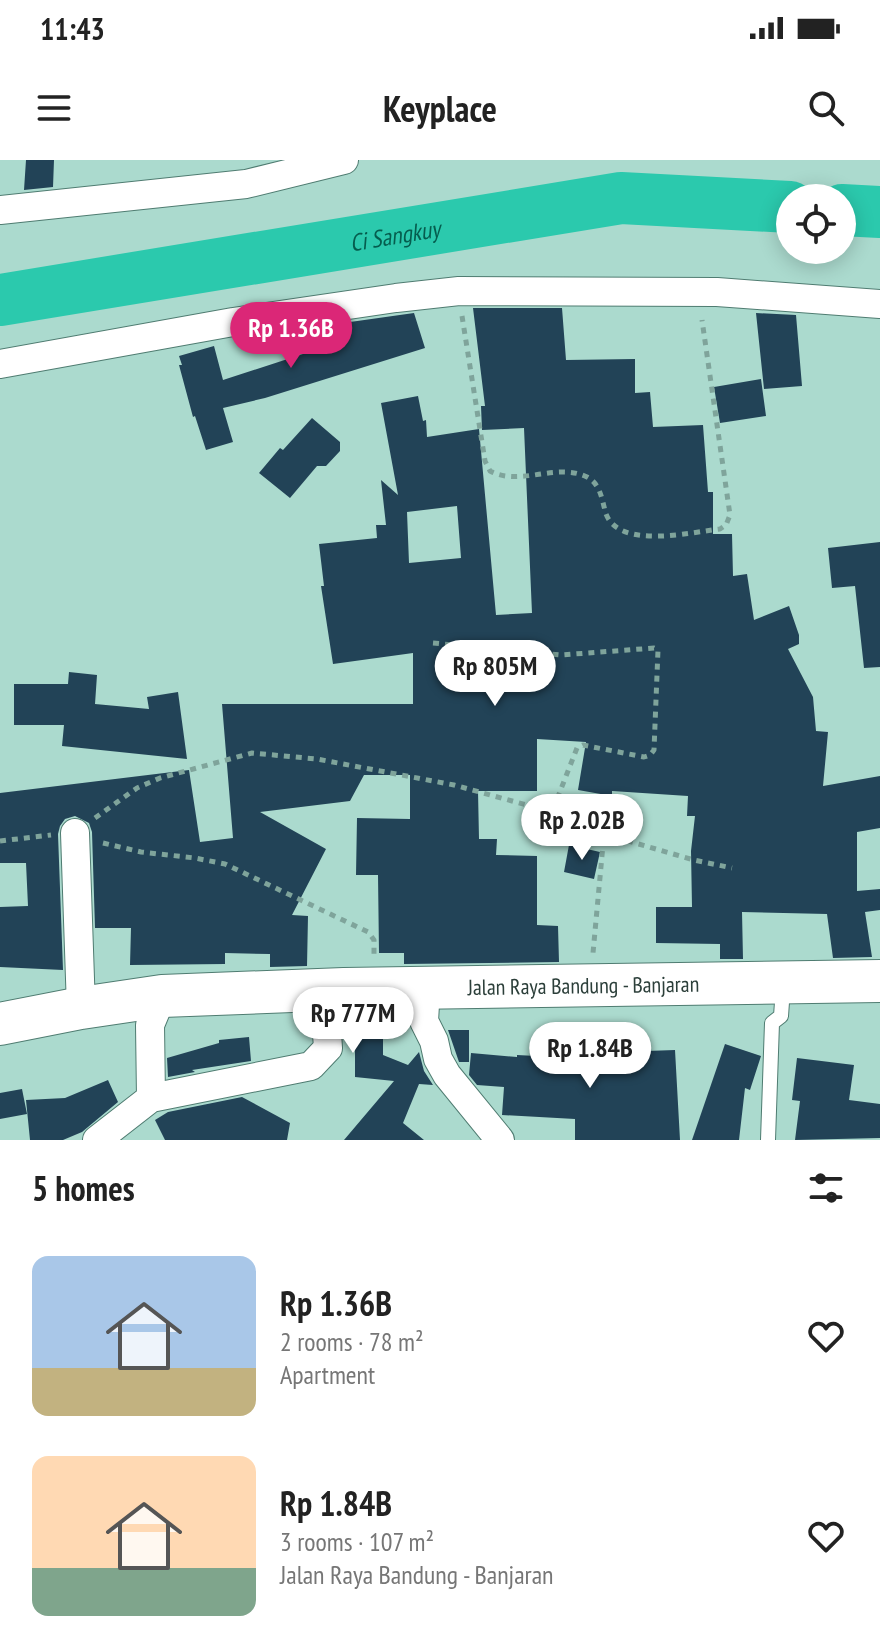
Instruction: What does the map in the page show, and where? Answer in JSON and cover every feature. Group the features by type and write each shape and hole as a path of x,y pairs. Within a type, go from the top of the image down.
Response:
{"main road":[{"name":"Jalan Raya Bandung - Banjaran","path":"0,1024 162,996 359,989 880,981"}],"street":[{"path":"0,210 246,184 344,160"},
{"path":"0,364 248,320 459,291 698,292 880,304"},
{"path":"75,833 81,1008"},
{"path":"426,988 424,1021 434,1041 438,1059 447,1075 500,1140"},
{"path":"97,1140 151,1098 311,1066 328,1048 326,1019 359,989"},
{"path":"151,1098 150,1025 162,996"}],"lane":[{"path":"768,1140 772,1023 781,1016 783,983"}],"path":[{"path":"459,291 485,461 490,471 509,477 566,473 587,477 598,488 607,518 614,525 656,538 720,529 726,525 730,515 698,292"},
{"path":"433,643 561,655 658,650 654,750 644,757 583,745 577,748 552,812"},
{"path":"75,833 137,788 168,775 252,753 317,759 454,785 552,812 604,834 732,868"},
{"path":"0,841 75,833 141,852 225,864 368,932 374,940 359,989"},
{"path":"589,986 604,834"}],"building":[{"path":"26,160 54,160 53,187 24,190"},
{"path":"473,308 562,308 566,360 635,359 635,393 650,392 653,427 703,425 708,492 713,492 713,534 732,534 733,576 747,574 754,620 789,606 799,644 788,649 813,697 816,731 828,732 823,786 880,776 880,828 857,832 857,891 880,889 880,910 865,912 872,957 833,958 827,914 742,912 743,959 720,959 720,944 656,943 656,907 692,907 691,851 695,816 687,816 688,796 612,791 612,796 578,790 586,742 537,739 537,791 478,791 479,839 497,839 496,855 537,856 537,925 558,926 559,962 404,964 404,953 379,953 378,875 356,875 357,818 410,819 410,775 364,775 350,801 260,812 326,849 292,915 308,916 307,966 270,967 270,954 225,953 225,964 130,965 131,928 95,928 92,832 89,823 75,816 65,819 58,834 63,970 0,967 0,907 28,906 26,863 0,863 0,793 189,770 200,842 233,838 222,704 413,704 413,653 333,664 321,586 324,586 319,544 377,538 376,525 386,525 381,480 398,495 381,403 418,396 423,421 426,420 427,437 479,429 496,615 532,613 524,428 482,430 481,406 485,406","holes":["457,506 461,558 409,563 407,512"]},
{"path":"414,313 425,348 223,408 233,442 206,450 193,417 179,356 214,346 223,380 306,353 304,343 346,334 343,323"},
{"path":"756,313 796,315 802,386 764,389"},
{"path":"761,379 766,416 720,423 714,387"},
{"path":"312,418 340,442 340,451 326,466 317,466 290,498 259,473"},
{"path":"880,542 880,667 864,668 855,586 832,588 828,548"},
{"path":"69,672 97,675 95,704 149,709 147,697 178,692 187,759 62,746 64,725 14,725 14,684 68,684"},
{"path":"569,845 600,852 594,879 564,872"},
{"path":"355,1029 383,1029 383,1055 408,1065 419,1052 424,1071 433,1085 419,1084 403,1123 424,1140 344,1140 394,1081 355,1077"},
{"path":"448,1030 469,1030 469,1062 459,1062"},
{"path":"249,1037 251,1061 168,1077 167,1058 219,1043 219,1040"},
{"path":"725,1044 761,1056 750,1090 745,1088 739,1140 692,1140"},
{"path":"555,1046 618,1046 618,1052 675,1050 680,1140 575,1140 575,1119 502,1115 504,1087 477,1085 469,1075 471,1053 555,1057"},
{"path":"797,1058 854,1065 849,1100 880,1104 880,1138 795,1140 800,1101 792,1100"},
{"path":"108,1080 118,1102 82,1132 63,1140 30,1140 26,1100 65,1098"},
{"path":"22,1089 27,1114 0,1119 0,1093"},
{"path":"242,1097 290,1123 287,1140 165,1140 155,1120 168,1112"}],"waterway":[{"name":"Ci Sangkuy","path":"0,300 621,198 776,206"},
{"name":"Ci Sangkuy","path":"856,211 880,212"}]}
